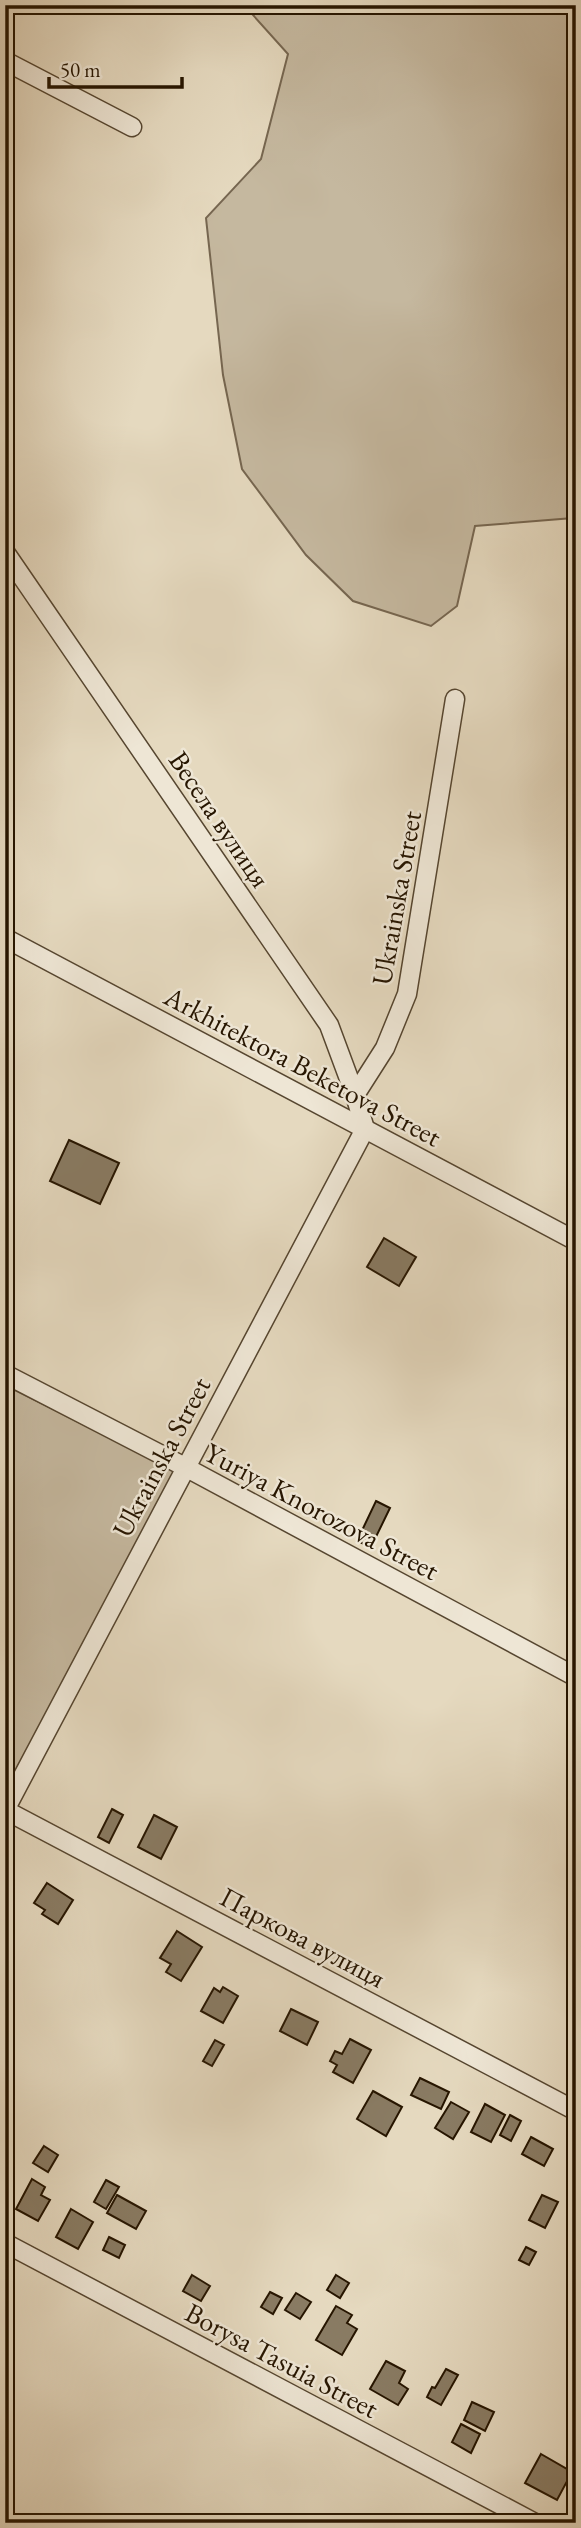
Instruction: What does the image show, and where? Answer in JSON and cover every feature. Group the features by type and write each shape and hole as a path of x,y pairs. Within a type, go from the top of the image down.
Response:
{"street":[{"path":"5,61 132,127"},
{"name":"Весела вулиця","path":"5,551 329,1026 355,1094 365,1129"},
{"name":"Ukrainska Street","path":"355,1094 385,1048 407,994 455,699"},
{"name":"Arkhitektora Beketova Street","path":"5,938 576,1241"},
{"name":"Ukrainska Street","path":"5,1810 365,1129"},
{"name":"Yuriya Knorozova Street","path":"5,1374 185,1467 576,1677"},
{"name":"Паркова вулиця","path":"5,1810 576,2111"},
{"name":"Borysa Tasuia Street","path":"5,2243 535,2523"}],"shaded area":[{"path":"244,5 576,5 576,513 573,518 475,526 457,606 431,626 353,601 306,555 242,469 223,375 206,218 261,159 288,54"},
{"path":"5,1385 176,1471 5,1792"}],"building":[{"path":"69,1140 119,1163 100,1204 50,1181"},
{"path":"384,1238 416,1257 399,1286 367,1267"},
{"path":"376,1501 390,1508 371,1547 357,1541"},
{"path":"112,1809 123,1815 109,1843 98,1837"},
{"path":"154,1815 177,1827 161,1859 138,1847"},
{"path":"47,1883 73,1900 58,1924 42,1914 45,1910 34,1903"},
{"path":"177,1931 202,1947 181,1981 166,1972 171,1964 160,1958"},
{"path":"223,1987 238,1996 223,2023 201,2011 214,1988 220,1992"},
{"path":"291,2009 318,2022 307,2045 280,2031"},
{"path":"350,2039 371,2050 353,2083 333,2072 337,2065 330,2061 335,2051 342,2054"},
{"path":"215,2040 224,2045 212,2066 203,2061"},
{"path":"420,2078 449,2092 441,2109 411,2095"},
{"path":"373,2091 402,2107 386,2136 357,2119"},
{"path":"451,2102 469,2112 453,2139 435,2128"},
{"path":"485,2104 505,2115 491,2142 471,2132"},
{"path":"510,2115 521,2121 511,2141 500,2135"},
{"path":"531,2137 553,2149 544,2166 522,2154"},
{"path":"44,2146 58,2155 48,2172 33,2163"},
{"path":"32,2179 45,2187 41,2195 50,2200 38,2221 16,2209"},
{"path":"106,2180 119,2187 106,2209 94,2202"},
{"path":"117,2195 146,2211 136,2229 107,2213"},
{"path":"542,2195 558,2202 545,2228 529,2220"},
{"path":"71,2209 93,2222 78,2249 56,2237"},
{"path":"109,2237 125,2245 119,2258 103,2250"},
{"path":"526,2247 536,2252 529,2265 519,2260"},
{"path":"192,2275 210,2286 201,2301 183,2291"},
{"path":"336,2275 349,2283 340,2298 327,2290"},
{"path":"270,2292 282,2298 273,2314 261,2307"},
{"path":"296,2293 311,2302 300,2319 285,2310"},
{"path":"336,2306 352,2315 347,2323 357,2329 342,2355 316,2340"},
{"path":"386,2361 405,2371 399,2383 408,2389 398,2405 370,2389"},
{"path":"446,2369 458,2375 441,2405 427,2397"},
{"path":"472,2402 494,2412 485,2431 464,2420"},
{"path":"461,2424 480,2434 471,2453 452,2442"},
{"path":"541,2454 572,2472 557,2500 525,2483"}]}
